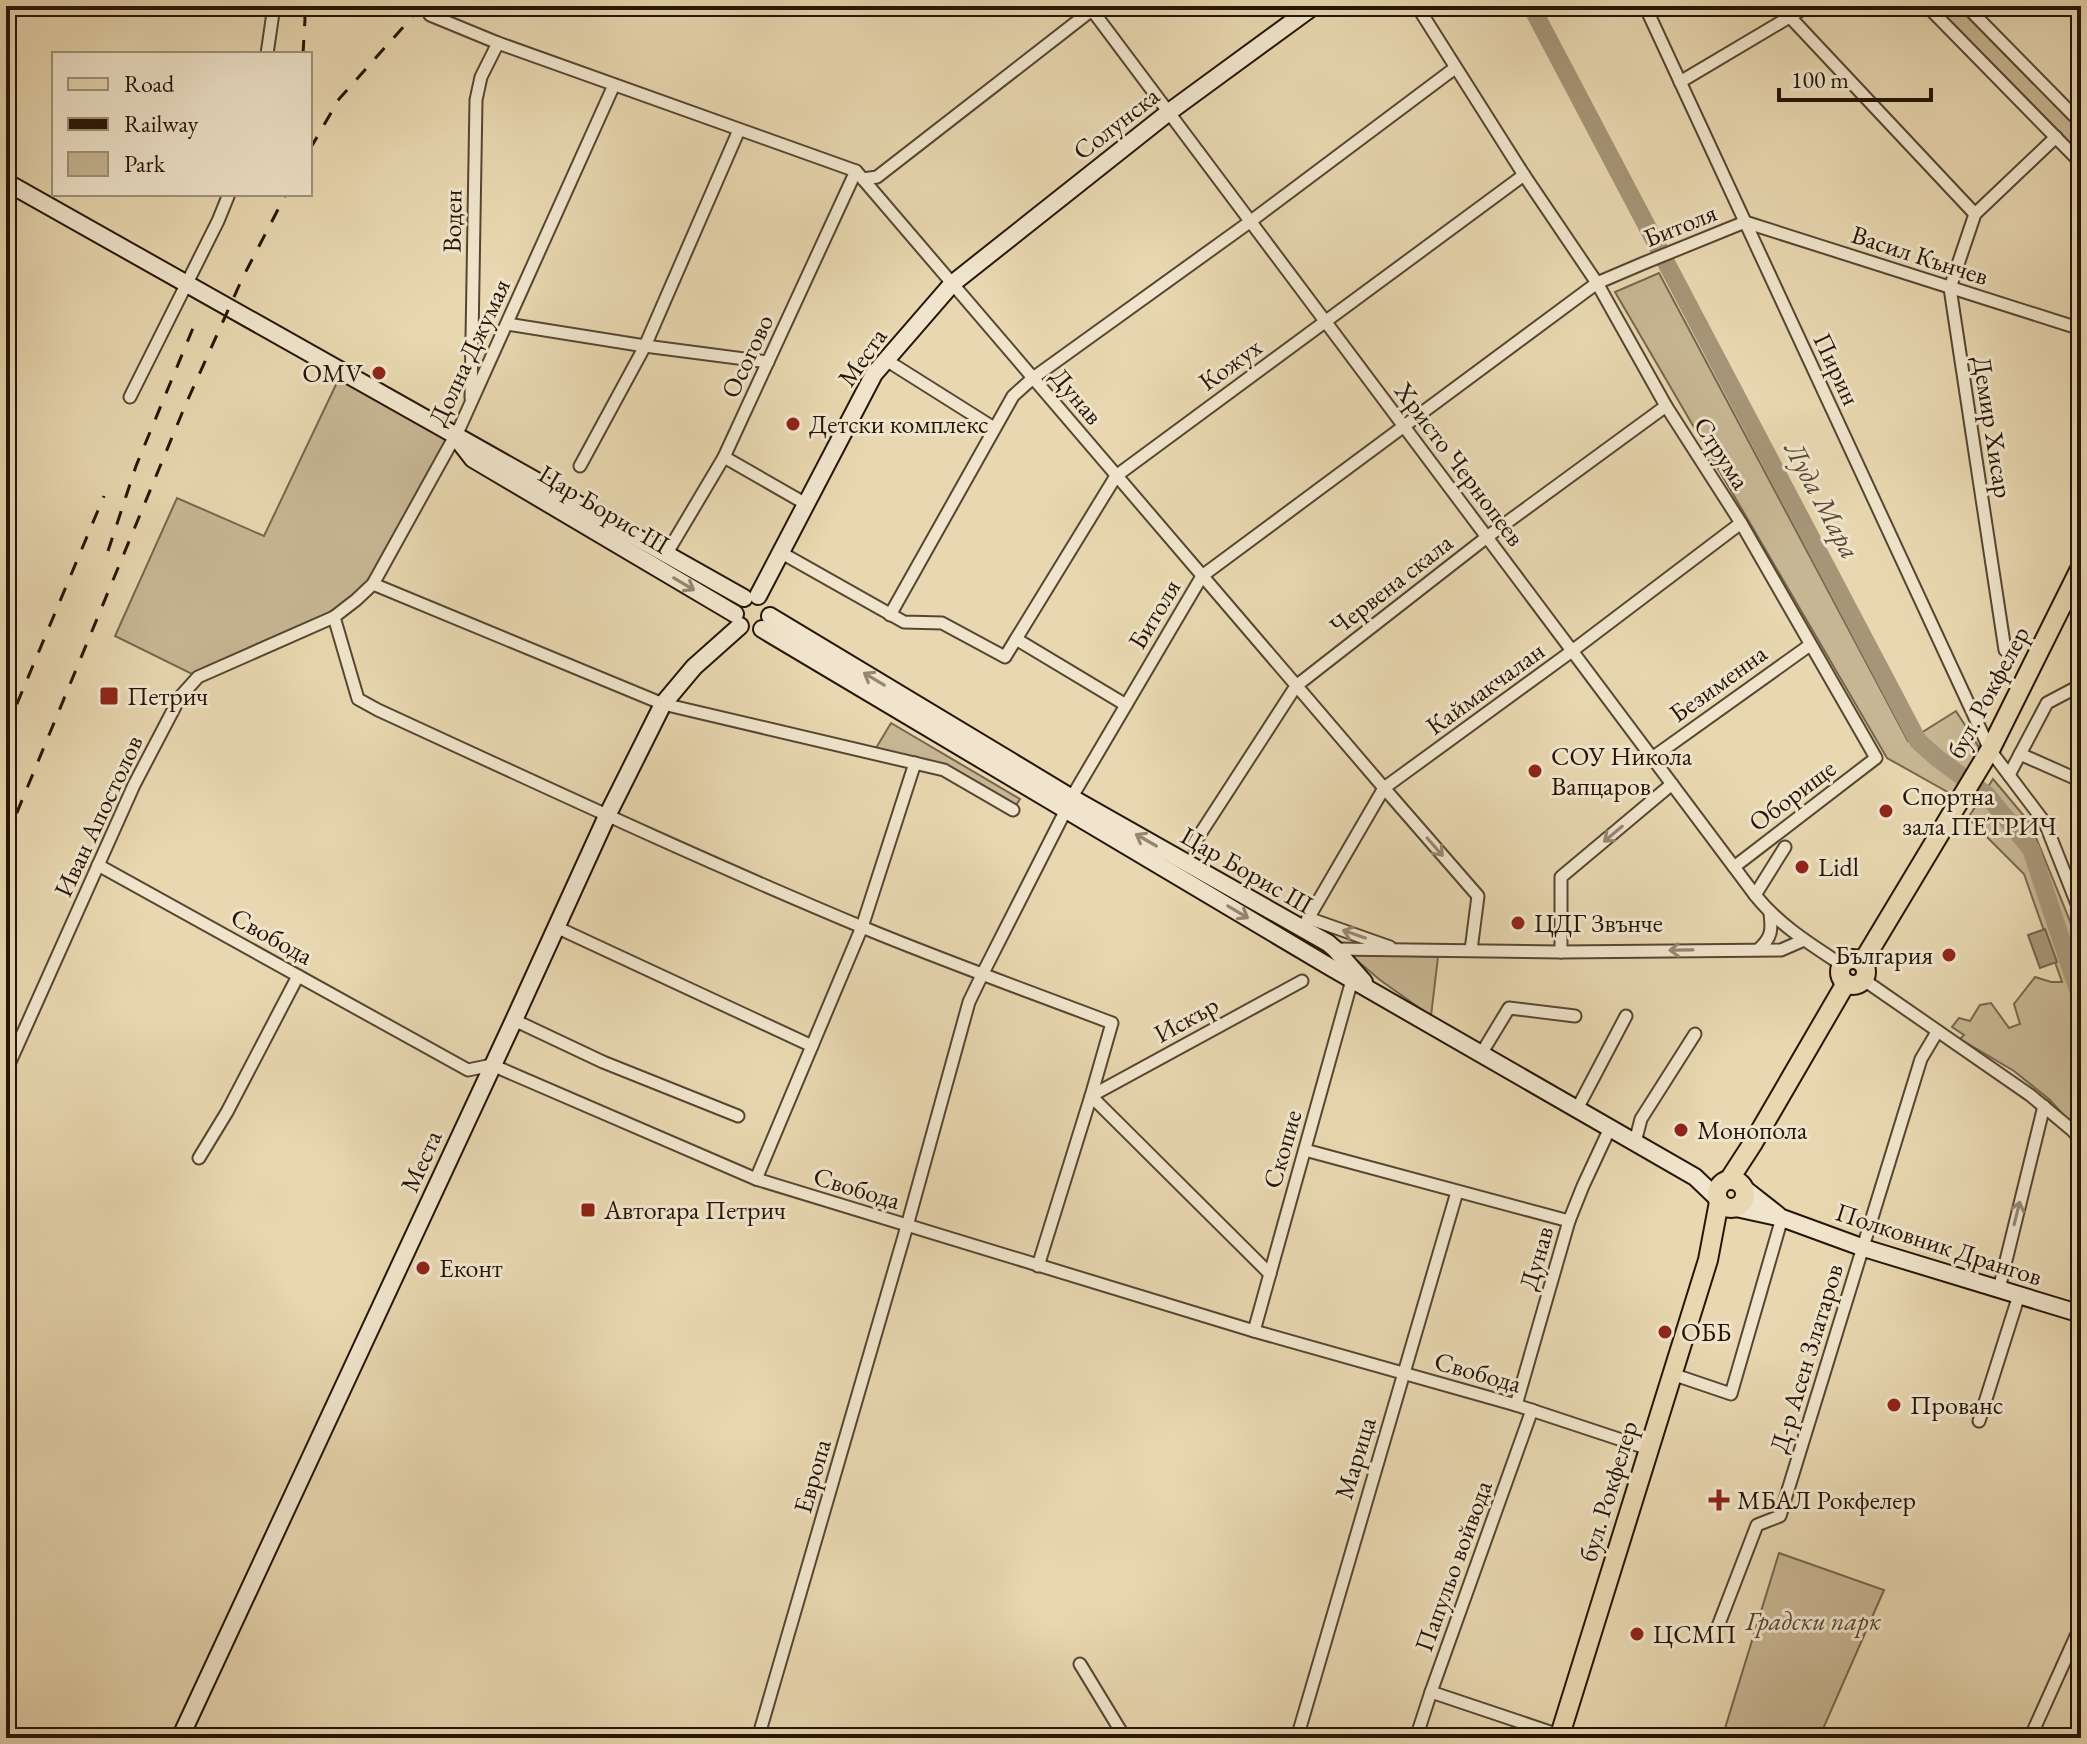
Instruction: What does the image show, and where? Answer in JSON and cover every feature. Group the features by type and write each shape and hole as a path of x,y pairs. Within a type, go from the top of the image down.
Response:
{"main road":[{"name":"Солунска","path":"952,284 1169,112 1314,6"},
{"name":"Цар Борис III","path":"6,182 455,437 751,597"},
{"name":"Места","path":"751,597 780,552 864,390 952,284"},
{"name":"Цар Борис III","path":"455,437 473,459 737,620"},
{"name":"бул. Рокфелер","path":"1559,1737 1730,1194 1753,1143 1853,972 1990,750 2081,567"},
{"path":"751,597 768,604 766,622 749,631 737,620 737,605 751,597"},
{"name":"Места","path":"180,1738 607,816 663,704 737,620"},
{"name":"Цар Борис III","path":"766,622 1069,804 1352,980 1695,1177"},
{"name":"Цар Борис III","path":"1069,804 1305,923 1331,946"},
{"path":"1318,959 1324,957 1331,946 1373,992"},
{"name":"Полковник Дрангов","path":"1695,1177 1782,1218 1864,1248 2081,1314"}],"street":[{"path":"267,52 274,6"},
{"name":"Струма","path":"1417,6 1597,283 1666,406 1741,523 1876,758"},
{"name":"Пирин","path":"1645,6 1990,750 2045,823 2081,914"},
{"path":"1680,82 1808,6"},
{"path":"1927,6 2081,163"},
{"path":"1966,6 2081,123"},
{"path":"430,15 498,43 859,175 877,177 1093,7"},
{"name":"Христо Чернопеев","path":"1093,7 1755,895 1770,913 1804,940"},
{"path":"1790,17 1975,214"},
{"name":"Воден","path":"471,405 476,100 481,77 498,43"},
{"path":"890,615 1013,396 1033,378 1251,221 1455,68"},
{"name":"Долна Джумая","path":"334,617 373,584 455,437 614,85"},
{"path":"580,466 645,346 739,130"},
{"name":"Демир Хисар","path":"2005,650 1950,288 1975,214 2056,137"},
{"name":"Дунав","path":"859,175 1478,896 1471,950"},
{"name":"Осогово","path":"667,553 724,457 859,175"},
{"name":"Кожух","path":"1016,639 1116,476 1524,175"},
{"path":"130,397 228,196"},
{"name":"Битоля","path":"907,1226 969,1002 1069,804 1202,576 1597,283 1745,222"},
{"name":"Васил Кънчев","path":"1745,222 2081,329"},
{"path":"507,324 768,362"},
{"path":"886,360 994,428"},
{"name":"Червена скала","path":"1193,845 1296,686 1487,537 1666,406"},
{"path":"724,457 806,504"},
{"name":"Каймакчалан","path":"1305,923 1384,788 1741,523"},
{"path":"780,552 904,622 942,623 1005,657 1016,639 1126,705"},
{"path":"373,584 663,704 944,770 1013,810"},
{"path":"334,617 358,699 378,710 607,816 862,927 1112,1023 1038,1266"},
{"name":"Иван Апостолов","path":"6,1071 134,785 180,697 198,677 334,617"},
{"name":"Безименна","path":"1652,758 1810,645"},
{"path":"2009,775 2047,703 2081,685"},
{"path":"2020,754 2081,781"},
{"name":"Оборище","path":"1734,867 1876,758"},
{"path":"756,1179 862,927 915,763"},
{"path":"1561,952 1561,877 1672,784"},
{"path":"1755,895 1785,847"},
{"name":"Свобода","path":"98,865 468,1070 492,1065 756,1179 1254,1331 1516,1405 1649,1449"},
{"path":"1759,949 1769,940 1772,926 1770,913"},
{"path":"1305,923 1400,950"},
{"path":"556,927 812,1046"},
{"path":"1804,940 2044,1106 2081,1140"},
{"name":"Цар Борис III","path":"1331,946 1340,950 1561,952 1781,950 1804,940"},
{"path":"199,1158 227,1112 298,976"},
{"name":"Скопие","path":"1254,1331 1352,980"},
{"name":"Искър","path":"1091,1096 1302,981"},
{"path":"1481,1054 1509,1008 1575,1016"},
{"path":"1577,1109 1626,1016"},
{"path":"514,1020 603,1062 738,1116"},
{"name":"Д-р Асен Златаров","path":"1715,1634 1757,1525 1780,1516 1921,1059 1937,1032"},
{"path":"1635,1142 1641,1119 1695,1034"},
{"path":"1091,1096 1270,1274"},
{"path":"1999,1289 2044,1106"},
{"name":"Дунав","path":"1516,1405 1569,1221 1610,1128"},
{"path":"1305,1150 1569,1221"},
{"name":"Марица","path":"1297,1738 1457,1192"},
{"path":"1672,1374 1731,1394 1782,1218"},
{"name":"Европа","path":"758,1738 907,1226"},
{"path":"1979,1421 2019,1295"},
{"name":"Папульо войвода","path":"1416,1738 1532,1410"},
{"path":"2030,1738 2076,1650 2081,1625"},
{"path":"1080,1664 1125,1738"},
{"path":"1431,1692 1559,1737"}],"green space":[{"path":"1927,6 1966,6 2081,123 2081,163"},
{"path":"1659,273 1908,741 1956,711 1982,752 1953,795 1887,758 1615,292"},
{"path":"342,372 455,437 410,519 356,600 198,677 115,636 177,498 264,536"},
{"path":"891,723 1020,799 1013,810 944,770 873,753"},
{"path":"1993,779 2030,823 2081,948 2081,1134 2050,1100 2014,1071 1960,1039 1964,1035 1952,1027 1959,1018 1970,1021 1980,1005 1991,1003 2009,1028 2020,1024 2014,1004 2035,977 2062,982 2024,874 1968,818"},
{"path":"1355,954 1438,957 1431,1016 1380,980 1353,957"},
{"name":"Градски парк","path":"1779,1553 1884,1590 1819,1738 1722,1738"}],"shaded area":[{"path":"2045,929 2057,962 2040,968 2028,935"}],"waterway":[{"name":"Луда Мара","path":"1531,6 1918,741 1987,795 2031,849 2081,999"}],"railway":[{"path":"303,52 304,6"},
{"path":"312,146 339,99 422,6"},
{"path":"6,839 185,406 242,279 285,196"},
{"path":"108,551 136,466 198,316"},
{"path":"6,730 104,496"}],"place":[{"name":"OMV","path":"379,373"},
{"name":"Детски комплекс","path":"793,424"},
{"name":"Петрич","path":"109,696"},
{"name":"СОУ Никола Вапцаров","path":"1535,771"},
{"name":"Спортна зала ПЕТРИЧ","path":"1886,811"},
{"name":"Lidl","path":"1802,867"},
{"name":"ЦДГ Звънче","path":"1518,923"},
{"name":"България","path":"1949,955"},
{"name":"Монопола","path":"1681,1130"},
{"name":"Автогара Петрич","path":"588,1210"},
{"name":"Еконт","path":"423,1268"},
{"name":"ОББ","path":"1665,1332"},
{"name":"Прованс","path":"1894,1405"},
{"name":"МБАЛ Рокфелер","path":"1719,1500"},
{"name":"ЦСМП","path":"1637,1634"}]}
